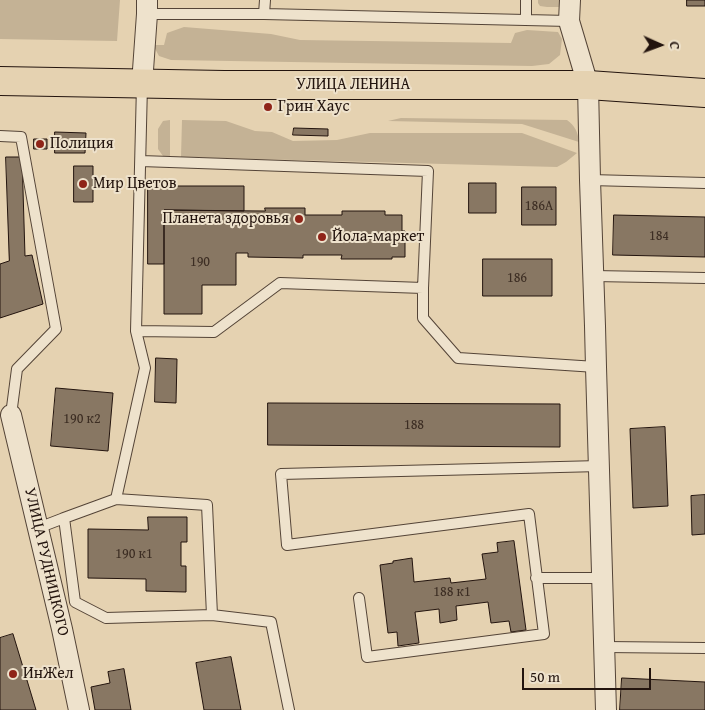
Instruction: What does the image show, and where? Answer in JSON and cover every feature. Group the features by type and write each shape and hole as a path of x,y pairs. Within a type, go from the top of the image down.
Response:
{"main road":[{"name":"УЛИЦА ЛЕНИНА","path":"0,81 224,85 588,85 705,93"}],"street":[{"path":"570,0 569,21 588,85 606,710"},
{"path":"142,84 147,7"},
{"name":"УЛИЦА РУДНИЦКОГО","path":"11,415 62,628 79,710"}],"lane":[{"path":"264,0 264,14"},
{"path":"526,0 526,19"},
{"path":"147,7 264,14 569,21"},
{"path":"116,499 145,368 136,331 142,84"},
{"path":"0,136 20,137 56,329 17,369 11,415"},
{"path":"141,161 428,171 423,318 458,358 596,368"},
{"path":"590,180 705,183"},
{"path":"594,276 705,278"},
{"path":"136,331 214,332 280,283 423,288"},
{"path":"359,598 367,657 544,634 529,514 287,545 281,474 600,466"},
{"path":"38,528 116,499 207,505 212,615"},
{"path":"64,518 75,602 106,618 212,615 271,622 289,710"},
{"path":"536,578 603,578"},
{"path":"605,647 705,648"}],"shaded area":[{"path":"0,0 120,0 117,41 0,39"},
{"path":"538,0 561,0 561,7 540,6"},
{"path":"184,27 271,34 300,40 511,43 515,33 527,30 558,32 562,39 560,55 549,64 532,66 171,60 159,56 153,45 164,45 167,33"},
{"path":"401,118 567,120 576,130 579,142 522,124 388,121"},
{"path":"170,120 170,157 163,156 158,149 158,129 163,121"},
{"path":"182,120 226,121 255,131 272,132 293,141 337,140 370,133 522,133 577,153 557,167 181,157"}],"building":[{"path":"687,0 705,0 705,6 687,6"},
{"path":"294,128 328,129 328,136 293,135"},
{"path":"55,132 86,133 85,153 55,153"},
{"name":"Полиция","path":"34,139 47,139 47,149 34,149"},
{"path":"6,157 22,157 25,256 32,255 43,304 0,318 0,264 9,261"},
{"name":"Мир Цветов","path":"74,166 93,166 93,202 74,202"},
{"path":"469,183 496,183 496,213 469,213"},
{"path":"148,186 244,186 244,211 164,210 164,264 148,264"},
{"path":"522,187 556,187 556,225 522,225"},
{"path":"265,208 305,208 305,215 342,215 342,211 385,211 385,215 402,215 402,231 405,231 405,257 392,257 392,259 341,259 342,255 303,255 303,258 248,257 248,253 236,253 236,285 202,285 202,314 164,314 164,210 265,211"},
{"path":"614,215 705,217 705,257 613,255"},
{"path":"483,259 552,259 552,296 483,296"},
{"path":"156,358 177,359 176,403 155,402"},
{"path":"56,388 113,393 108,451 51,446"},
{"path":"268,403 560,404 560,447 268,445"},
{"path":"665,427 668,506 633,508 630,429"},
{"path":"705,495 705,534 692,535 691,496"},
{"path":"148,517 187,517 187,542 181,542 181,566 186,566 186,592 146,591 146,579 88,578 88,529 148,530"},
{"path":"514,541 526,630 511,632 509,621 491,623 488,602 456,606 457,620 440,623 439,609 415,612 419,643 398,646 397,632 388,633 380,565 412,558 414,582 450,578 451,583 486,579 482,554 498,552 497,543"},
{"name":"ИнЖел","path":"13,634 36,710 0,710 0,638"},
{"path":"231,657 241,710 204,710 196,663"},
{"path":"124,669 131,710 95,710 91,687 110,683 108,672"},
{"path":"622,678 705,682 705,710 620,710"}],"place":[{"name":"Грин Хаус","path":"268,107"},
{"name":"Полиция","path":"40,144"},
{"name":"Мир Цветов","path":"83,184"},
{"name":"Планета здоровья","path":"299,219"},
{"name":"Йола-маркет","path":"322,237"},
{"name":"ИнЖел","path":"13,674"}]}
